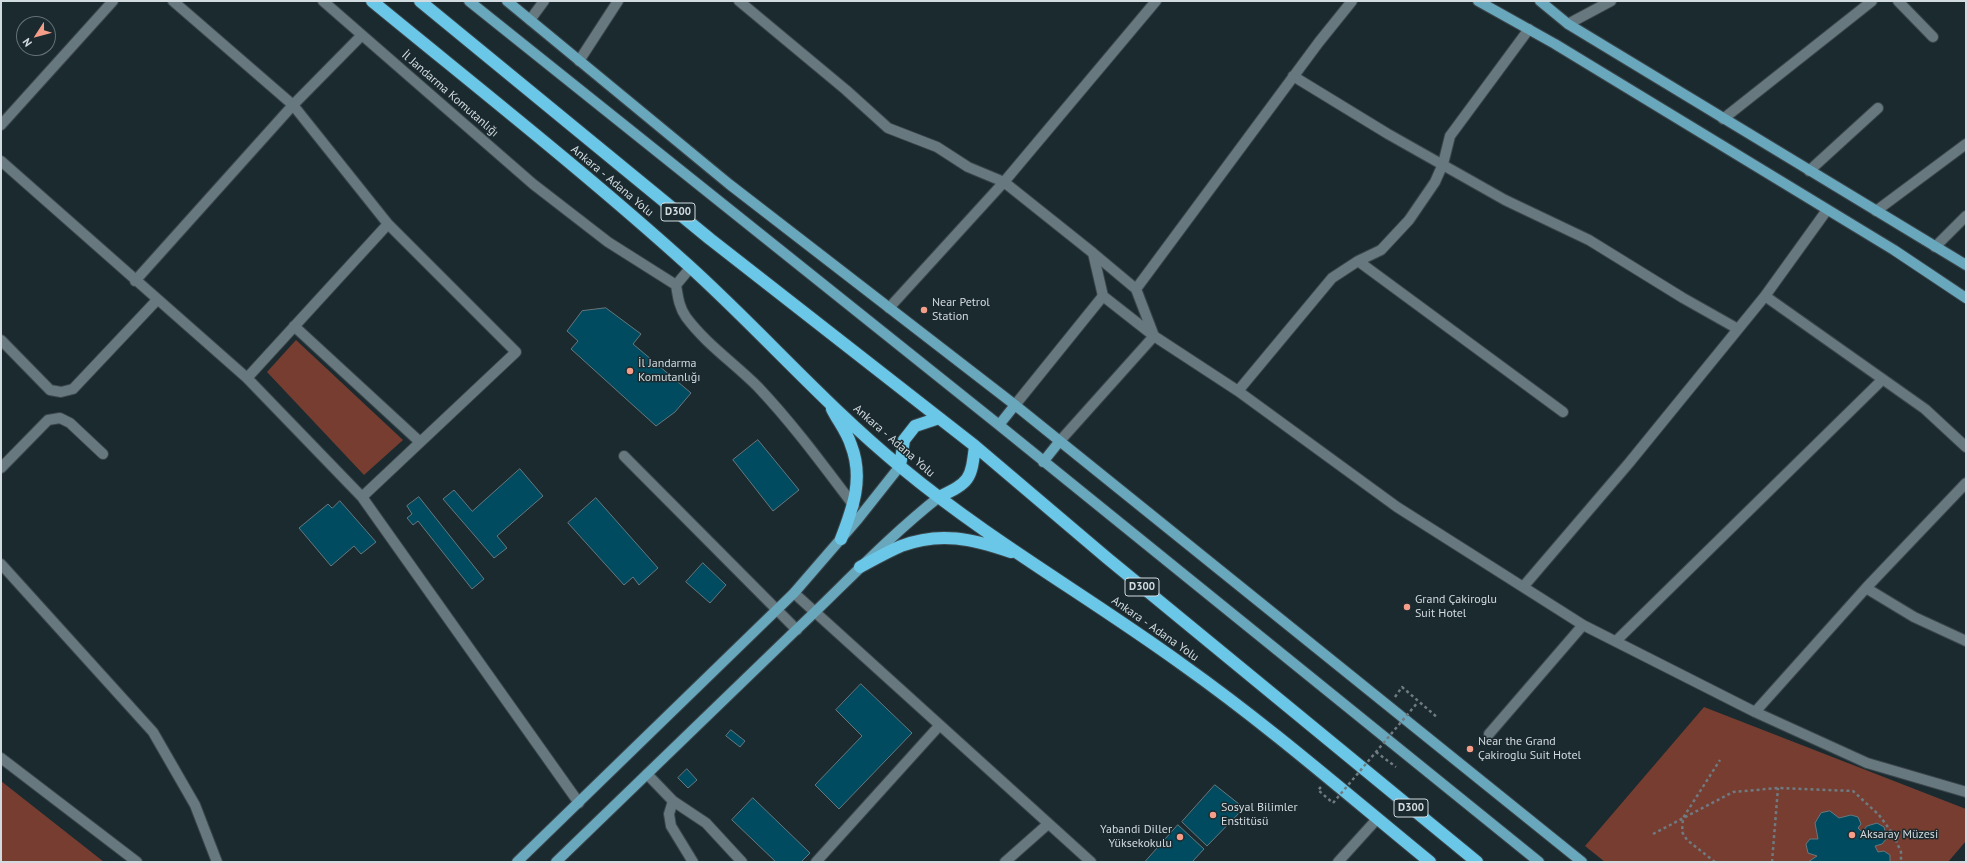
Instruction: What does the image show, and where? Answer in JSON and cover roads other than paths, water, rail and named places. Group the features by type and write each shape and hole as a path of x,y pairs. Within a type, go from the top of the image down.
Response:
{"highway":[{"name":"Ankara - Adana Yolu","path":"372,1 588,177 691,267 827,399 900,466 939,498 1180,662 1251,714 1376,819 1430,862"},
{"name":"Ankara - Adana Yolu","path":"420,1 710,239 975,446 1136,583 1477,862"},
{"path":"827,399 852,445 858,486 854,506 841,539"},
{"path":"900,466 904,440 915,426 940,418"},
{"path":"939,498 962,486 972,472 975,446"},
{"path":"860,567 900,546 935,538 970,539 1027,558"}],"main road":[{"path":"469,1 998,425 1539,862"},
{"path":"507,1 729,184 1015,404 1059,442 1582,862"},
{"path":"1478,1 1529,30 1827,210 1966,298"},
{"path":"1540,1 1568,24 1966,266"},
{"path":"998,425 1015,404"},
{"path":"1043,462 1059,442"},
{"path":"517,862 794,593 841,539 900,466"},
{"path":"556,862 797,630 860,567 916,515 939,498"}],"street":[{"path":"1,125 113,1"},
{"path":"173,1 293,105 388,224 516,352 362,497"},
{"name":"İl Jandarma Komutanlığı","path":"324,1 533,184 608,242 676,285"},
{"path":"530,20 544,1"},
{"path":"579,61 618,1"},
{"path":"739,1 846,90 888,128 937,147 968,167 1004,182 1093,253 1136,289 1154,336"},
{"path":"889,308 1004,182 1156,1"},
{"path":"1136,289 1293,76 1352,1"},
{"path":"1568,24 1611,1"},
{"path":"1724,119 1872,1"},
{"path":"1898,1 1934,37"},
{"path":"1238,391 1332,278 1358,261 1381,250 1410,220 1435,182 1443,164 1450,136 1529,30"},
{"path":"135,281 293,105 362,34"},
{"path":"1293,76 1388,134 1505,200 1589,240 1683,298 1738,329"},
{"path":"1809,171 1878,108"},
{"path":"1876,211 1966,144"},
{"path":"1,161 156,300 247,378 362,497 578,803"},
{"path":"1524,587 1629,463 1765,296 1827,210"},
{"path":"1935,247 1964,221"},
{"path":"247,378 388,224"},
{"path":"1093,253 1103,296 1154,336 1238,391 1397,507 1583,625 1755,712 1867,763 1966,792"},
{"path":"1358,261 1563,412"},
{"path":"691,267 676,285 678,303 686,317 716,350 758,387 812,450 854,506"},
{"path":"1015,404 1103,296"},
{"path":"1765,296 1926,410 1966,447"},
{"path":"1,340 50,390 61,392 73,389 156,300"},
{"path":"294,326 420,442"},
{"path":"1059,442 1154,336"},
{"path":"1616,641 1882,380"},
{"path":"1,468 48,420 60,418 70,423 103,454"},
{"path":"624,456 776,611 797,630"},
{"path":"1755,712 1866,588 1966,483"},
{"path":"1,564 153,732 195,805 217,862"},
{"path":"1866,588 1914,617 1966,641"},
{"path":"794,593 814,613 1091,862"},
{"path":"1489,734 1583,625"},
{"path":"816,862 939,726"},
{"path":"1,758 137,862"},
{"path":"647,774 673,801 706,823 742,862"},
{"path":"673,801 669,814 671,826 694,862"},
{"path":"1338,862 1376,819"},
{"path":"1005,862 1048,824"}],"place":[{"name":"Near Petrol Station","path":"924,310"},
{"name":"İl Jandarma Komutanlığı","path":"630,371"},
{"name":"Grand Çakiroglu Suit Hotel","path":"1407,607"},
{"name":"Near the Grand Çakiroglu Suit Hotel","path":"1470,749"},
{"name":"Sosyal Bilimler Enstitüsü","path":"1213,815"},
{"name":"Aksaray Müzesi","path":"1852,835"},
{"name":"Yabandi Diller Yüksekokulu","path":"1180,837"}]}
